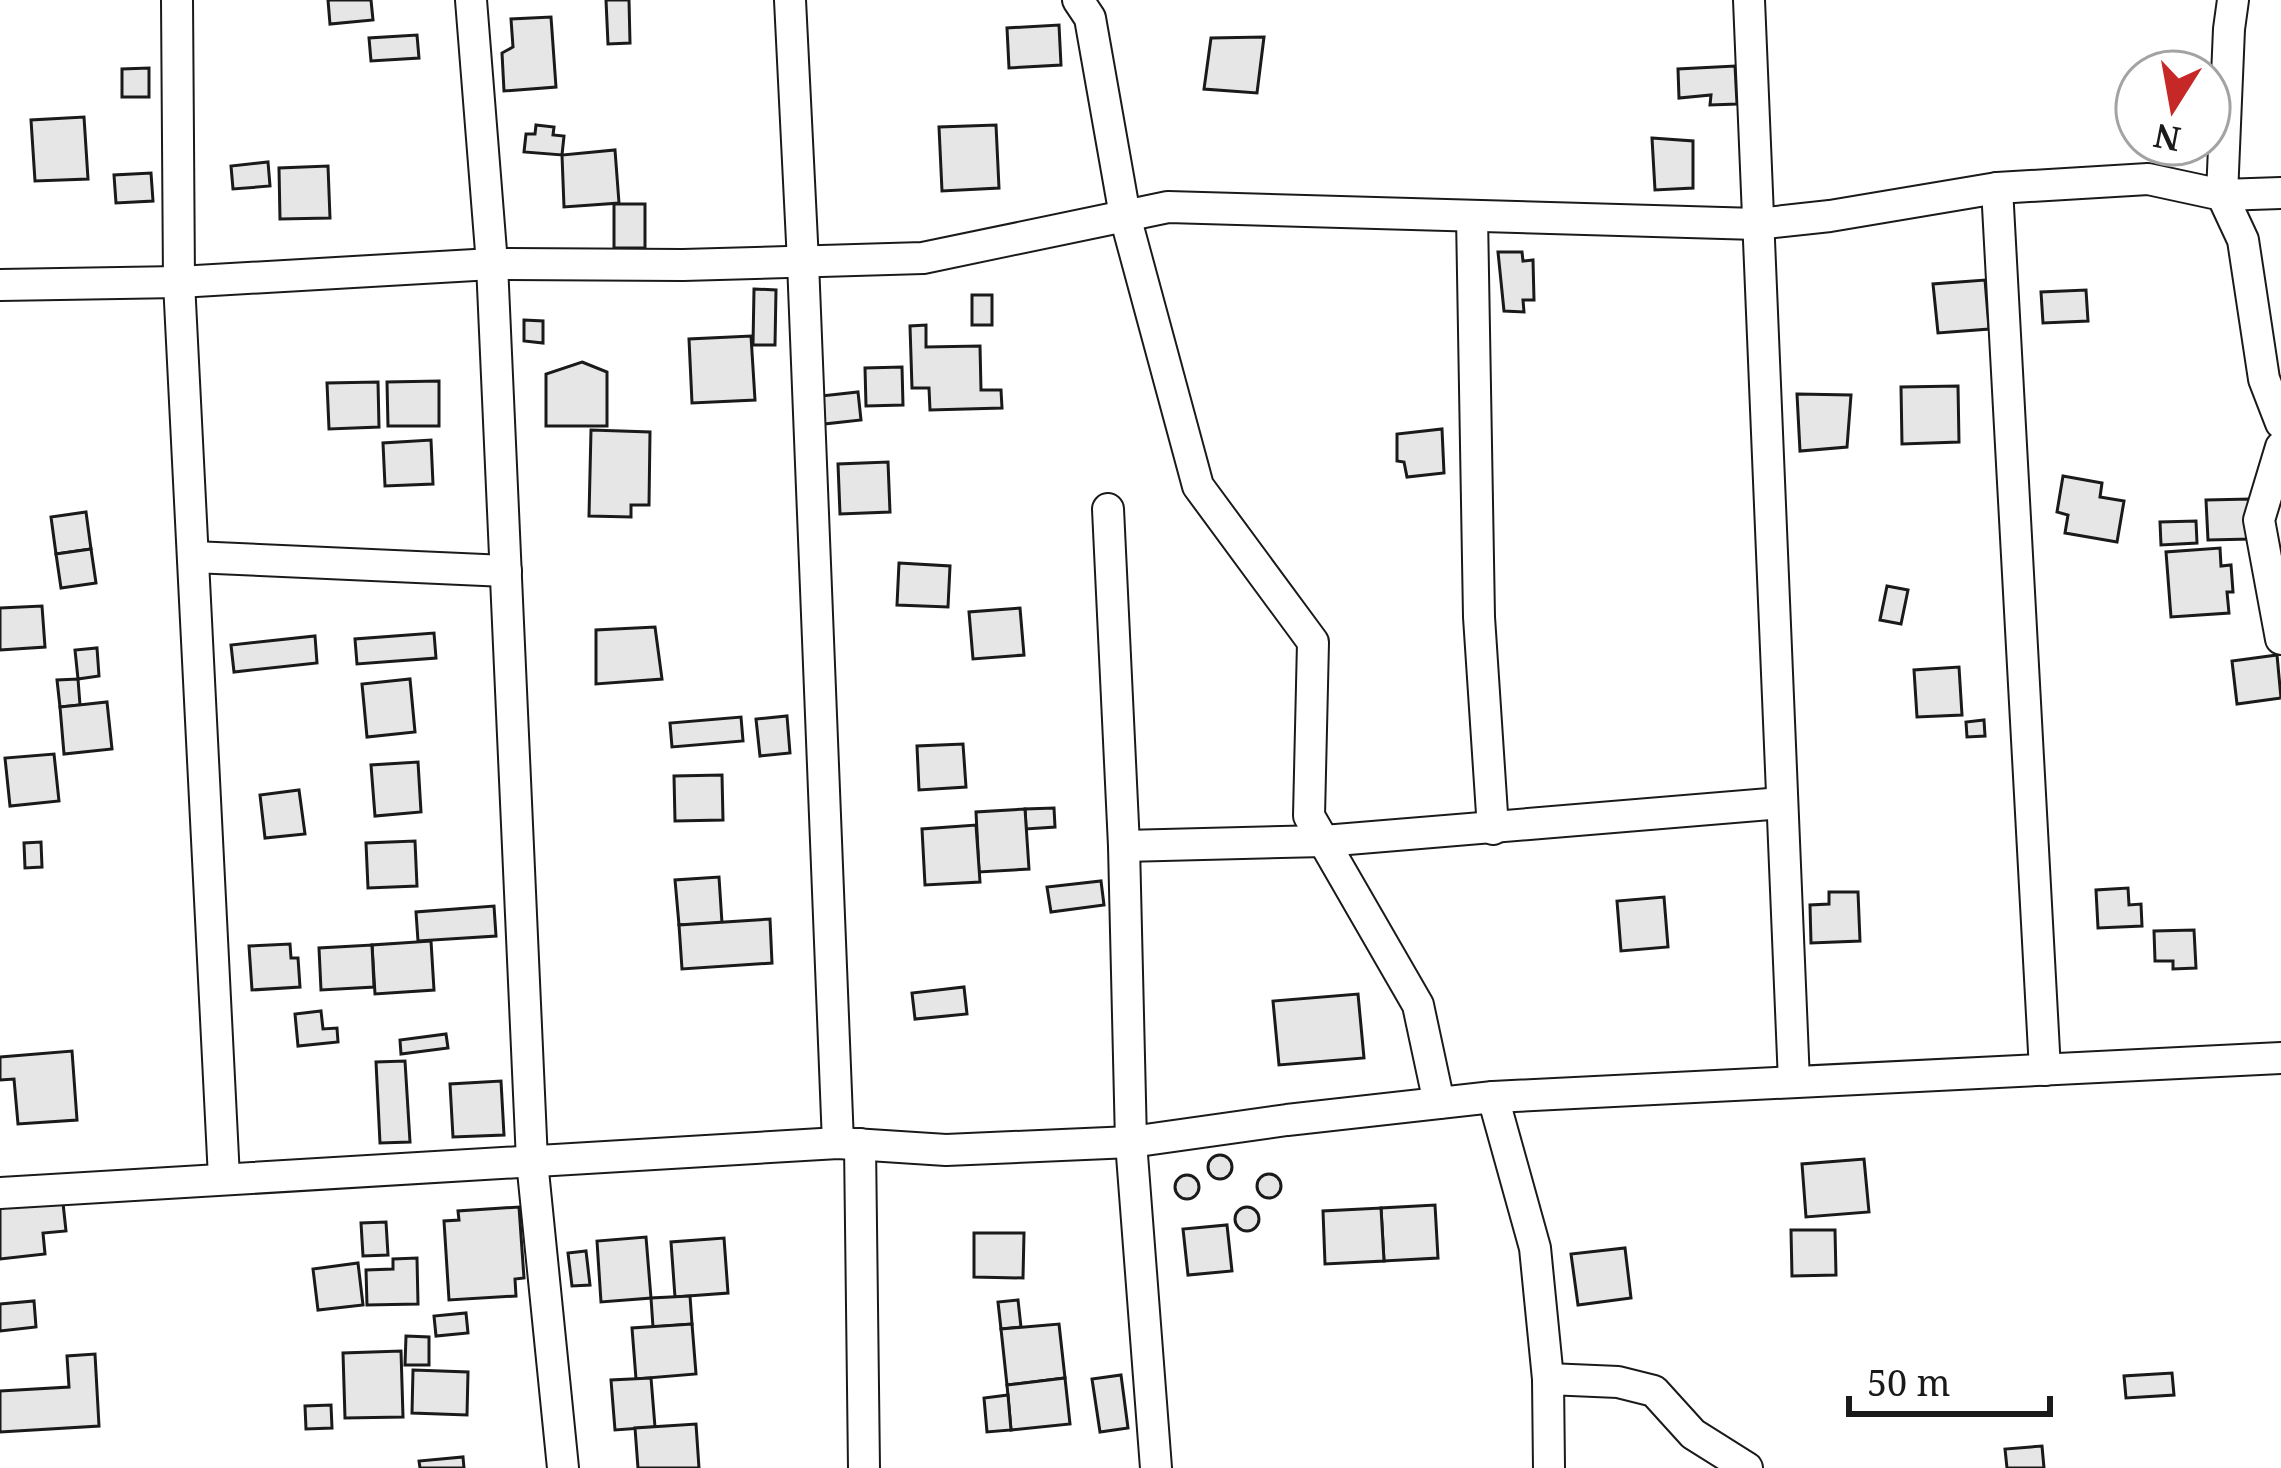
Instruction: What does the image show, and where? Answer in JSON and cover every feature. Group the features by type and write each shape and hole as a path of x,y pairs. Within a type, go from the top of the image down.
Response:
{"street":[{"path":"177,0 179,282 224,1178"},
{"path":"471,0 492,264 532,1161 562,1468"},
{"path":"790,0 864,1468"},
{"path":"1078,0 1090,18 1125,216 1198,486 1313,642 1309,816 1418,1004 1439,1103"},
{"path":"1749,0 1794,1082"},
{"path":"2233,0 2222,195 2242,240 2264,380 2281,423"},
{"path":"0,285 179,282 492,264 923,258 1168,207 1757,224 1997,188 2148,179 2222,195 2281,193"},
{"path":"1997,188 2045,1070"},
{"path":"1472,216 1479,617 1493,829"},
{"path":"2281,447 2259,520 2281,639"},
{"path":"1108,509 1124,846 1131,1142 1156,1468"},
{"path":"193,556 506,571"},
{"path":"1124,846 1324,842 1782,803"},
{"path":"0,1193 849,1144 946,1150 1131,1142 1493,1097 2281,1058"},
{"path":"1493,1097 1535,1248 1548,1379 1549,1468"},
{"path":"1548,1379 1618,1382 1654,1391 1693,1434 1747,1468"},
{"path":"1693,1434 1695,1468"}],"building":[{"path":"328,0 371,0 373,20 330,24"},
{"path":"606,0 629,0 630,43 608,44"},
{"path":"551,17 556,87 504,91 502,53 513,47 511,19"},
{"path":"1059,25 1061,65 1009,68 1007,28"},
{"path":"417,35 419,58 371,61 369,38"},
{"path":"1264,37 1257,93 1204,89 1211,38"},
{"path":"1735,66 1737,104 1710,105 1711,95 1679,98 1678,69"},
{"path":"149,68 149,97 122,97 122,69"},
{"path":"84,117 88,179 35,181 31,120"},
{"path":"536,125 554,127 553,135 564,136 562,155 524,152 526,134 535,134"},
{"path":"996,125 999,188 942,191 939,127"},
{"path":"1652,138 1693,141 1693,188 1655,190"},
{"path":"615,150 619,203 564,207 562,155"},
{"path":"268,162 270,186 233,189 231,166"},
{"path":"328,166 330,218 280,219 279,168"},
{"path":"151,173 153,201 116,203 114,175"},
{"path":"614,204 645,204 645,248 614,248"},
{"path":"1498,252 1522,252 1523,261 1533,260 1534,300 1523,300 1524,312 1504,311"},
{"path":"1985,280 1989,329 1938,333 1933,284"},
{"path":"754,289 776,290 775,345 753,345"},
{"path":"2086,290 2088,321 2043,323 2041,292"},
{"path":"972,295 992,295 992,325 972,325"},
{"path":"524,320 543,321 543,343 524,341"},
{"path":"926,325 926,347 980,346 981,390 1001,390 1002,408 930,410 929,388 912,388 910,326"},
{"path":"751,336 755,400 692,403 689,339"},
{"path":"582,362 607,372 607,426 546,426 546,374"},
{"path":"902,367 903,405 866,406 865,368"},
{"path":"439,381 439,426 388,426 387,382"},
{"path":"378,382 379,427 329,429 327,383"},
{"path":"1958,386 1959,442 1902,444 1901,387"},
{"path":"858,392 861,420 824,424 821,396"},
{"path":"1797,394 1851,395 1847,447 1800,451"},
{"path":"1442,429 1444,473 1407,477 1404,462 1397,461 1397,434"},
{"path":"591,430 650,432 649,505 631,505 631,517 589,516"},
{"path":"431,440 433,484 385,486 383,443"},
{"path":"888,462 890,512 840,514 838,464"},
{"path":"2063,476 2102,483 2100,497 2124,501 2117,542 2065,533 2068,515 2057,512"},
{"path":"2250,499 2251,539 2208,540 2206,500"},
{"path":"86,512 91,549 56,554 51,517"},
{"path":"2196,521 2197,543 2161,545 2160,522"},
{"path":"2220,548 2221,566 2231,565 2229,613 2171,617 2166,552"},
{"path":"91,549 96,583 61,588 56,554"},
{"path":"899,563 950,566 948,607 897,605"},
{"path":"1887,586 1908,590 1901,624 1880,620"},
{"path":"42,606 45,647 0,650 0,608"},
{"path":"1020,608 1024,655 973,659 969,612"},
{"path":"655,627 662,679 596,684 596,630"},
{"path":"434,633 436,658 357,664 355,639"},
{"path":"315,636 317,663 234,672 231,645"},
{"path":"97,648 99,676 78,679 75,650"},
{"path":"2277,655 2281,698 2237,704 2232,661"},
{"path":"1959,667 1962,715 1917,717 1914,670"},
{"path":"78,679 80,705 60,707 57,680"},
{"path":"410,679 415,732 367,737 362,684"},
{"path":"107,702 112,749 64,754 60,707"},
{"path":"787,716 790,753 760,756 756,719"},
{"path":"741,717 743,741 672,747 670,723"},
{"path":"1984,720 1985,736 1967,737 1966,722"},
{"path":"963,744 966,787 919,790 917,746"},
{"path":"54,754 59,801 10,806 5,758"},
{"path":"418,762 421,812 375,816 371,765"},
{"path":"722,775 723,820 675,821 674,776"},
{"path":"299,790 305,834 265,838 260,795"},
{"path":"1054,808 1055,827 1026,829 1025,809"},
{"path":"1025,809 1029,869 979,872 976,812"},
{"path":"976,825 980,882 925,885 922,829"},
{"path":"415,841 417,886 368,888 366,843"},
{"path":"41,842 42,867 25,868 24,843"},
{"path":"719,877 722,923 679,925 675,880"},
{"path":"1101,881 1104,905 1051,912 1047,887"},
{"path":"2128,888 2129,905 2141,904 2142,926 2098,928 2096,890"},
{"path":"1829,892 1858,892 1860,941 1811,943 1810,905 1829,904"},
{"path":"1664,897 1668,947 1621,951 1617,901"},
{"path":"494,906 496,936 418,941 416,912"},
{"path":"770,919 772,963 682,969 679,925"},
{"path":"2194,930 2196,968 2173,969 2173,961 2155,961 2154,931"},
{"path":"431,941 434,990 375,994 372,945"},
{"path":"290,944 291,958 298,958 300,987 252,990 249,946"},
{"path":"372,945 374,987 321,990 319,948"},
{"path":"964,987 967,1014 915,1019 912,993"},
{"path":"1358,994 1364,1058 1279,1065 1273,1001"},
{"path":"321,1011 323,1029 337,1028 338,1042 298,1046 295,1014"},
{"path":"446,1034 448,1048 401,1054 400,1040"},
{"path":"72,1051 77,1120 18,1124 14,1079 0,1080 0,1057"},
{"path":"405,1061 410,1142 380,1143 376,1062"},
{"path":"501,1081 504,1135 453,1137 450,1084"},
{"path":"1220,1155 1232,1167 1220,1179 1208,1167"},
{"path":"1864,1159 1869,1212 1806,1217 1802,1164"},
{"path":"1269,1174 1281,1186 1269,1198 1257,1186"},
{"path":"1187,1175 1199,1187 1187,1199 1175,1187"},
{"path":"63,1203 66,1231 43,1233 45,1254 0,1259 0,1208"},
{"path":"1435,1205 1438,1258 1384,1261 1381,1208"},
{"path":"519,1207 524,1278 515,1279 516,1296 449,1300 444,1221 459,1220 458,1211"},
{"path":"1247,1207 1259,1219 1247,1231 1235,1219"},
{"path":"1381,1208 1384,1261 1325,1264 1323,1211"},
{"path":"386,1222 388,1255 363,1256 361,1223"},
{"path":"1227,1225 1232,1271 1188,1275 1183,1229"},
{"path":"1791,1230 1835,1230 1836,1275 1792,1276"},
{"path":"974,1233 1024,1233 1023,1278 974,1277"},
{"path":"646,1237 651,1298 601,1302 597,1241"},
{"path":"724,1238 728,1293 675,1297 671,1242"},
{"path":"1625,1248 1631,1298 1578,1305 1571,1254"},
{"path":"586,1251 590,1285 572,1286 568,1253"},
{"path":"417,1258 418,1304 367,1305 366,1270 393,1269 393,1259"},
{"path":"358,1263 363,1305 318,1310 313,1269"},
{"path":"690,1296 692,1324 653,1327 651,1298"},
{"path":"1018,1300 1021,1327 1001,1329 998,1302"},
{"path":"34,1301 36,1327 0,1331 0,1304"},
{"path":"466,1313 468,1333 436,1336 434,1316"},
{"path":"692,1324 696,1374 636,1379 632,1328"},
{"path":"1059,1324 1065,1378 1007,1385 1001,1329"},
{"path":"406,1336 429,1337 429,1365 405,1365"},
{"path":"401,1351 403,1417 345,1418 343,1353"},
{"path":"95,1354 99,1426 0,1432 0,1391 69,1387 67,1356"},
{"path":"413,1370 468,1372 467,1415 412,1413"},
{"path":"2172,1373 2174,1395 2126,1398 2124,1376"},
{"path":"1121,1375 1128,1428 1100,1432 1092,1379"},
{"path":"651,1378 655,1427 615,1430 611,1380"},
{"path":"1065,1378 1070,1424 1011,1430 1007,1385"},
{"path":"1008,1395 1011,1430 987,1432 984,1398"},
{"path":"331,1405 332,1428 306,1429 305,1406"},
{"path":"696,1424 699,1468 638,1468 635,1428"},
{"path":"2042,1446 2044,1468 2007,1468 2005,1449"},
{"path":"463,1457 464,1468 420,1468 419,1461"}]}
